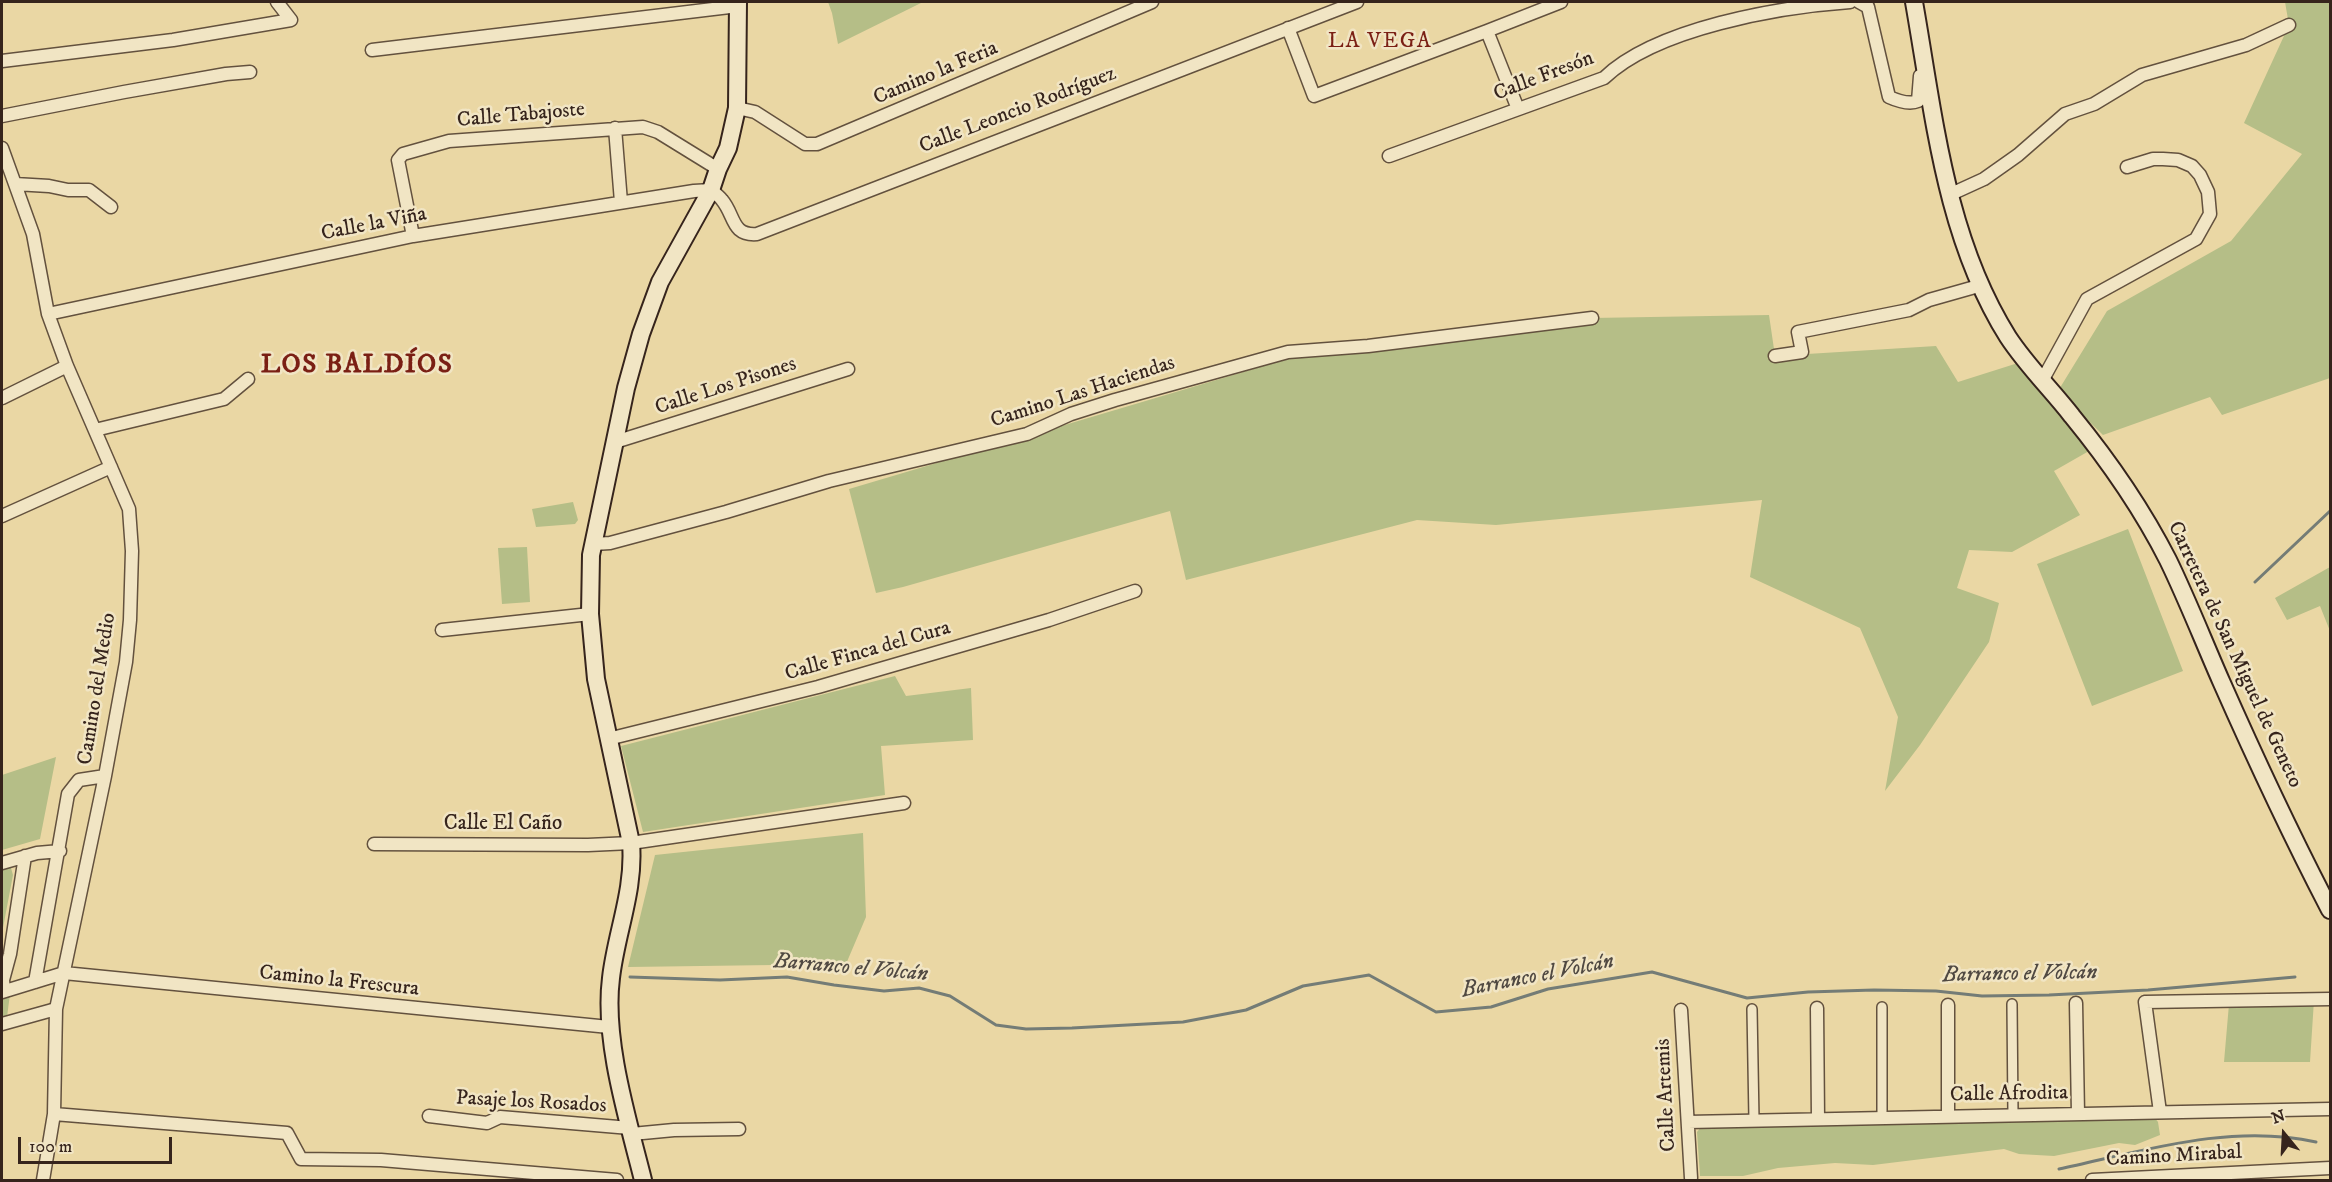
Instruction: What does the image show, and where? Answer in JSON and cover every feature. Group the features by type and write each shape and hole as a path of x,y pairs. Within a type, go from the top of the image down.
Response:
{"main road":[{"name":"Carretera de San Miguel de Geneto","path":"1914,2 1949,195 1982,285 2008,337 2072,415 2120,481 2168,560 2238,718 2307,865 2331,910"},
{"path":"643,1180 609,1027 611,978 630,884 631,843 596,679 590,614 590,583 594,544 626,388 641,334 660,282 711,190 728,148 737,108 738,4"}],"street":[{"path":"2,61 173,40 291,20 277,2"},
{"name":"Camino la Feria","path":"737,108 755,112 805,144 817,144 1152,2"},
{"name":"Calle Leoncio Rodríguez","path":"711,190 723,201 741,232 747,235 757,234 1357,2"},
{"path":"1288,27 1314,96 1561,2"},
{"name":"Calle Fresón","path":"1389,156 1604,78 1617,66 1683,34 1809,4 1850,2"},
{"path":"1859,2 1868,7 1889,96 1898,102 1918,101 1920,76 1927,75"},
{"path":"372,50 738,4"},
{"path":"1949,195 1984,179 2018,155 2065,114 2094,104 2142,75 2246,45 2289,25"},
{"path":"1487,31 1518,109"},
{"path":"2,116 124,92 250,72"},
{"name":"Calle Tabajoste","path":"412,236 398,160 403,154 449,141 643,127 658,132 718,169"},
{"path":"615,128 621,202"},
{"name":"Camino del Medio","path":"2,148 33,234 48,314 67,366 129,509 132,551 126,663 105,776 56,1009 54,1114 43,1180"},
{"path":"2042,381 2087,299 2196,239 2210,214 2208,192 2192,165 2178,160 2152,159 2127,167"},
{"path":"15,184 89,190 111,207"},
{"name":"Calle la Viña","path":"48,314 412,236 621,202 711,190"},
{"path":"1775,356 1802,352 1798,332 1910,310 1929,300 1982,285"},
{"name":"Camino Las Haciendas","path":"594,544 610,543 726,512 829,481 1027,434 1071,414 1115,400 1288,351 1391,343 1592,318"},
{"path":"2,398 67,366"},
{"name":"Calle Los Pisones","path":"615,442 848,369"},
{"path":"95,429 224,399 248,379"},
{"path":"2,516 111,467"},
{"name":"Calle Finca del Cura","path":"608,739 818,687 1049,621 1135,591"},
{"path":"442,630 590,614"},
{"path":"35,982 60,851 68,794 73,785 80,780 105,776"},
{"name":"Calle El Caño","path":"374,844 588,845 631,843 904,803"},
{"path":"2,863 25,856 60,851"},
{"path":"25,856 3,991 64,973"},
{"name":"Camino la Frescura","path":"64,973 609,1027"},
{"path":"2160,1112 2145,1002 2331,999"},
{"path":"2076,1003 2078,1114"},
{"path":"2012,1004 2013,1115"},
{"path":"1948,1005 1948,1116"},
{"path":"1882,1006 1882,1118"},
{"path":"1817,1008 1818,1119"},
{"path":"2,1024 56,1009"},
{"path":"1752,1009 1754,1120"},
{"name":"Calle Artemis","path":"1681,1010 1691,1178"},
{"name":"Calle Afrodita","path":"1688,1122 2331,1109"},
{"path":"54,1114 287,1133 302,1159 381,1160 617,1180"},
{"name":"Pasaje los Rosados","path":"429,1116 487,1123 500,1117 631,1131 739,1129"},
{"name":"Camino Mirabal","path":"2092,1180 2331,1168"}],"green space":[{"path":"828,2 923,2 838,44"},
{"path":"2285,2 2330,2 2330,378 2222,415 2210,397 2103,435 2058,391 2107,311 2231,241 2302,154 2244,123 2289,25"},
{"path":"1769,315 1775,356 1936,346 1958,382 2018,363 2089,451 2054,471 2080,515 2012,552 1969,550 1957,588 1999,603 1989,642 1920,745 1885,791 1898,717 1860,628 1750,577 1762,500 1496,525 1417,520 1186,580 1170,511 876,593 849,489 1287,359 1592,318"},
{"path":"573,502 578,520 575,524 536,527 532,509"},
{"path":"2128,529 2183,671 2092,706 2037,564"},
{"path":"527,547 530,602 502,604 498,548"},
{"path":"2330,567 2330,631 2320,606 2287,620 2275,598"},
{"path":"895,676 906,696 971,688 973,740 881,746 885,795 643,832 621,746"},
{"path":"56,757 40,839 2,850 2,775"},
{"path":"863,833 866,917 846,964 628,967 655,855"},
{"path":"2,858 4,866 11,868 13,875 2,933"},
{"path":"10,994 7,1017 2,1018 2,997"},
{"path":"2314,1000 2310,1062 2224,1062 2229,1004"},
{"path":"2155,1118 2160,1135 2135,1145 2119,1143 2054,1156 2019,1154 2004,1149 1873,1165 1835,1163 1778,1168 1743,1176 1700,1176 1697,1132 1701,1127"}],"waterway":[{"path":"2255,582 2330,511"},
{"name":"Barranco el Volcán","path":"630,977 720,980 787,977 884,991 919,988 950,996 996,1025 1026,1029 1183,1022 1246,1010 1303,986 1369,975 1436,1012 1491,1007 1548,989 1652,972 1747,998 1808,992 1874,990 1936,991 1982,996 2049,995 2148,990 2295,977"},
{"path":"2059,1169 2219,1137 2284,1137 2316,1142"}],"district":[{"name":"LA VEGA","path":"1380,42"},
{"name":"LOS BALDÍOS","path":"357,366"}]}
